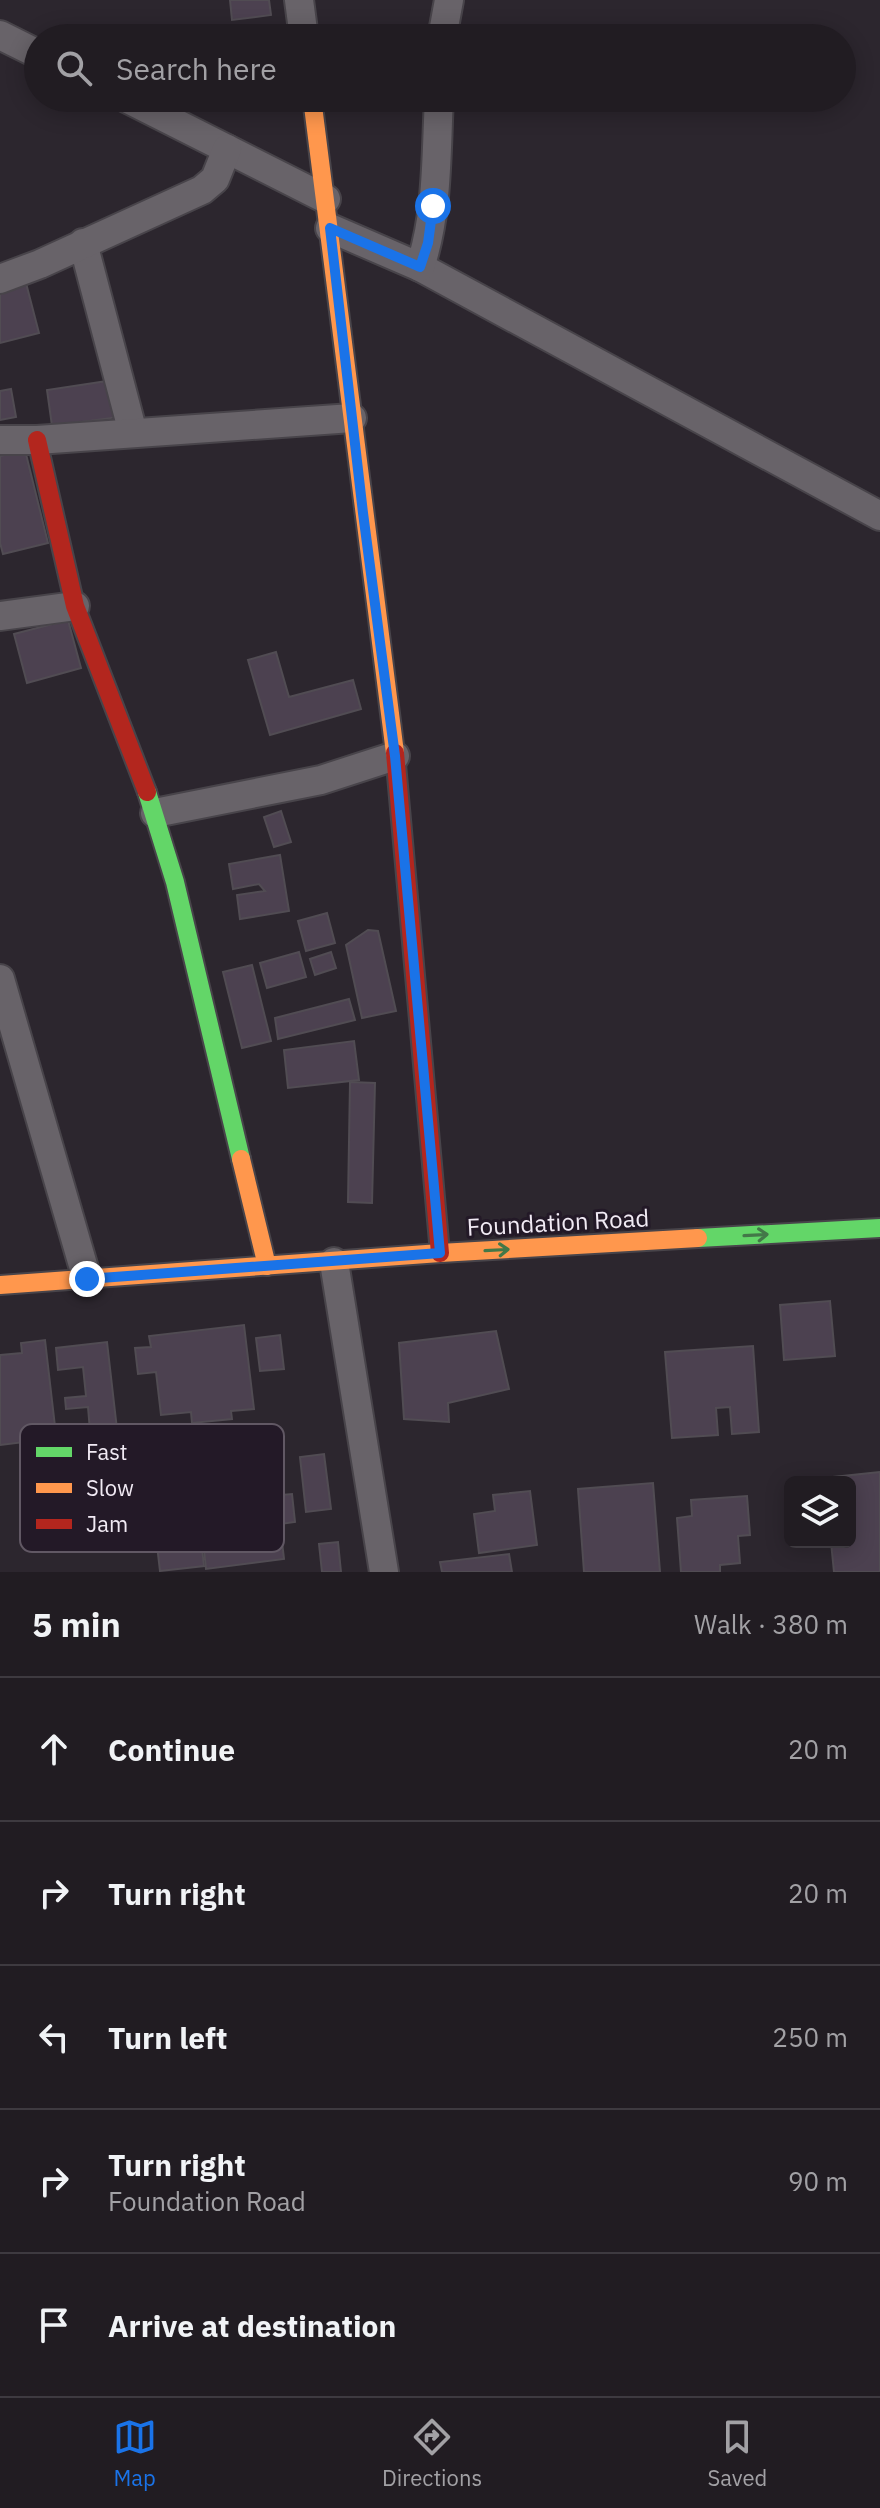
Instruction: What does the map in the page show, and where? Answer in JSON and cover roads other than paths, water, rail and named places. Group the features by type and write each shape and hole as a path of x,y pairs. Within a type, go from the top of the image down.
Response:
{"street":[{"path":"299,0 302,24"},
{"path":"445,24 449,0"},
{"path":"0,35 24,47"},
{"path":"154,112 326,199"},
{"path":"314,112 395,756 440,1253"},
{"path":"420,267 428,243 433,206 438,112"},
{"path":"0,279 40,264 202,190 215,179 227,149"},
{"path":"330,228 420,267 880,516"},
{"path":"83,243 133,433"},
{"path":"0,440 352,418"},
{"path":"37,440 75,606 155,813 175,882 267,1266"},
{"path":"0,616 75,606"},
{"path":"155,813 321,780 395,756"},
{"path":"0,979 87,1279"},
{"name":"Foundation Road","path":"0,1284 440,1253 880,1228"},
{"path":"334,1262 384,1572"}]}
